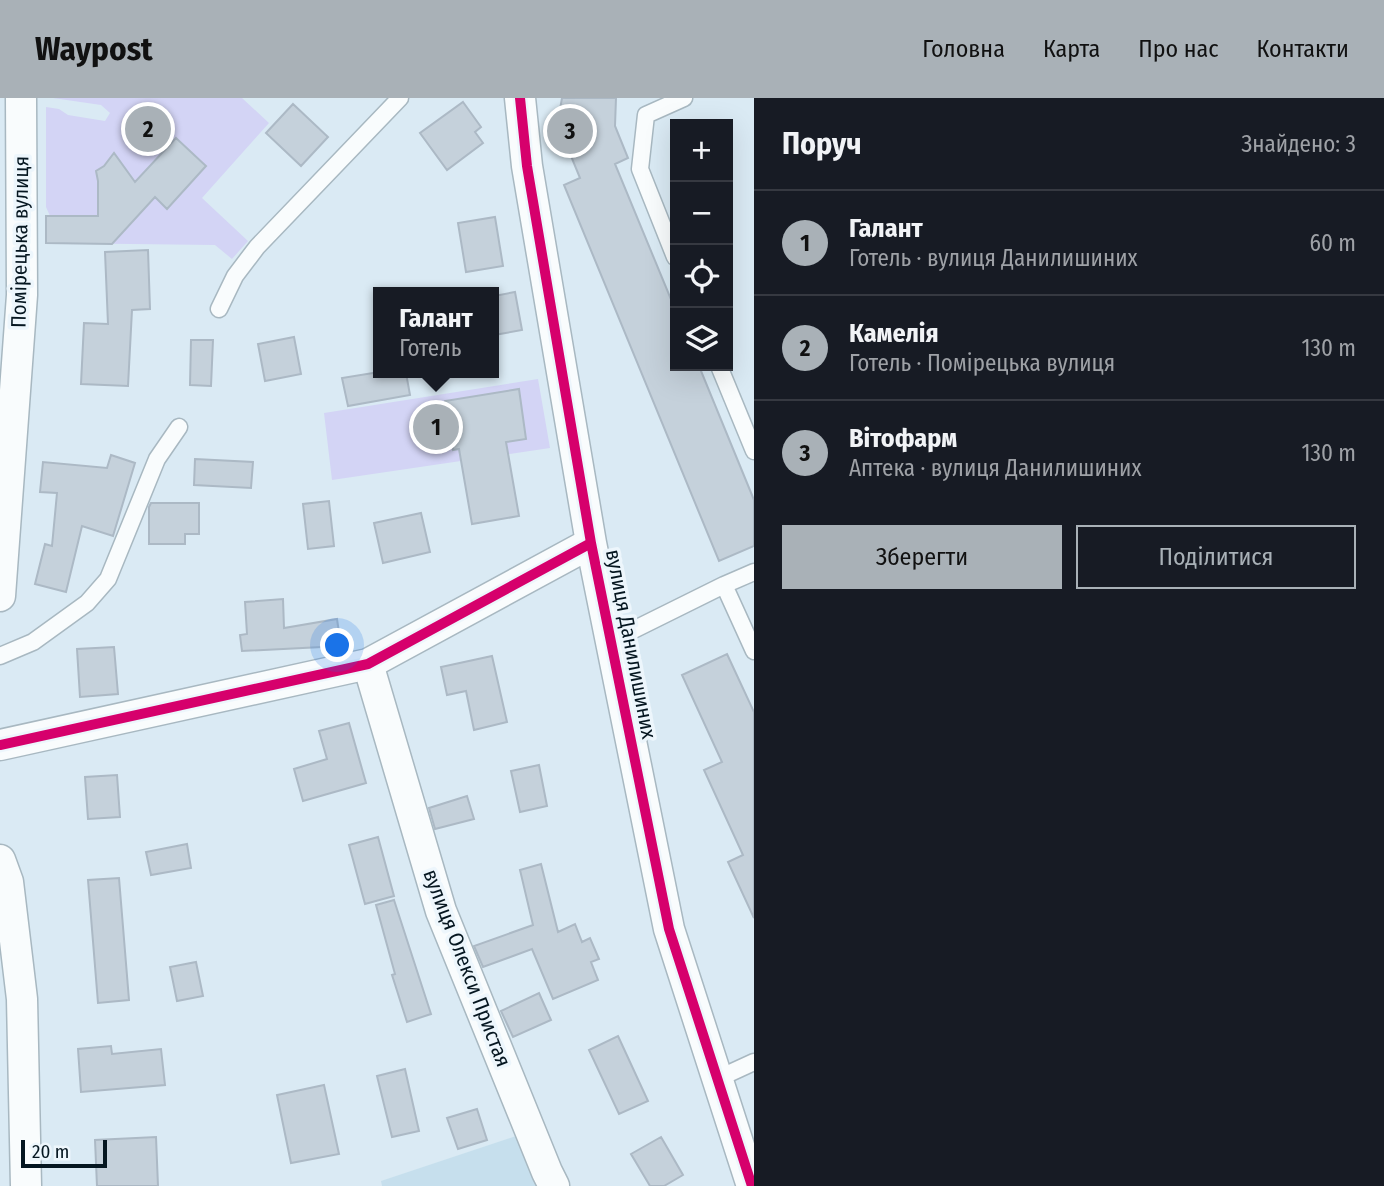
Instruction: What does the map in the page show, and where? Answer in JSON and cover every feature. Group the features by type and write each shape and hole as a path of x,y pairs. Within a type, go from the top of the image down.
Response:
{"street":[{"name":"Помірецька вулиця","path":"0,596 22,295 21,98"},
{"name":"вулиця Данилишиних","path":"520,98 527,166 591,543 669,929 752,1186"},
{"path":"0,744 368,664 591,543"},
{"name":"вулиця Олекси Пристая","path":"368,664 441,911 554,1186"},
{"path":"0,860 8,882 22,999 26,1186"}],"lane":[{"path":"219,309 235,276 257,247 400,98"},
{"path":"670,245 640,169 646,116 684,98"},
{"path":"721,371 754,451"},
{"path":"0,656 33,642 87,603 108,579 157,459 179,427"},
{"path":"611,641 724,584 754,572"},
{"path":"724,584 754,651"},
{"path":"717,1079 754,1062"}],"shaded area":[{"path":"53,98 242,98 269,123 202,198 248,241 232,259 215,245 46,243 46,216 50,216 46,207 46,107 59,109 68,115 105,121 110,113 101,105"},
{"path":"538,379 550,448 332,480 324,413"},
{"path":"516,1136 537,1186 382,1186 381,1181"}],"building":[{"path":"562,98 616,98 615,126 628,158 615,164 670,297 670,371 701,371 754,500 754,546 719,561 564,185 580,178 562,134 559,115"},
{"path":"463,102 481,127 475,132 483,143 447,170 420,133"},
{"path":"293,104 328,137 301,166 266,133"},
{"path":"176,138 206,166 167,209 155,197 112,244 46,243 46,216 98,216 96,171 104,166 114,153 135,182"},
{"path":"495,217 503,266 466,272 458,223"},
{"path":"148,250 150,309 132,310 128,386 81,384 84,323 108,324 105,252"},
{"path":"515,292 522,330 499,334 499,295"},
{"path":"294,337 301,374 265,381 258,344"},
{"path":"191,340 213,340 211,386 190,385"},
{"path":"373,373 373,378 407,378 410,395 348,406 342,378"},
{"path":"519,389 526,439 506,442 519,516 472,524 459,449 453,450 445,401"},
{"path":"111,455 135,463 113,536 82,526 66,592 35,584 45,544 52,546 57,493 40,492 43,462 107,468"},
{"path":"195,459 253,462 251,488 194,485"},
{"path":"329,501 334,546 308,549 303,504"},
{"path":"151,503 199,503 199,534 185,534 185,544 149,544"},
{"path":"421,513 430,552 383,563 374,523"},
{"path":"283,599 284,628 337,619 341,646 242,651 240,635 247,634 245,602"},
{"path":"114,647 118,694 80,697 77,649"},
{"path":"727,654 754,712 754,918 728,862 743,855 704,770 722,762 682,675"},
{"path":"492,656 507,722 474,730 466,691 447,695 441,667"},
{"path":"349,723 366,783 303,801 294,769 327,759 319,731"},
{"path":"539,765 547,806 520,812 511,771"},
{"path":"117,775 120,817 88,819 85,777"},
{"path":"467,796 474,819 435,829 429,808"},
{"path":"378,837 394,896 365,904 349,845"},
{"path":"187,844 191,868 151,875 146,852"},
{"path":"541,864 558,932 575,924 582,942 590,938 599,959 591,962 598,980 553,999 532,949 483,967 474,946 533,925 520,870"},
{"path":"119,878 129,1000 98,1003 88,880"},
{"path":"394,900 431,1014 407,1022 392,975 395,974 376,905"},
{"path":"196,962 203,996 177,1001 170,967"},
{"path":"539,993 551,1020 513,1037 501,1011"},
{"path":"618,1036 648,1101 619,1114 589,1050"},
{"path":"111,1046 112,1054 161,1049 165,1085 81,1092 78,1049"},
{"path":"405,1069 419,1131 392,1137 377,1076"},
{"path":"324,1085 339,1154 291,1163 277,1095"},
{"path":"477,1109 487,1140 458,1149 447,1118"},
{"path":"156,1137 158,1186 97,1186 95,1140"},
{"path":"661,1137 683,1175 664,1186 650,1186 631,1154"}],"cycle path":[{"path":"520,98 527,166 591,543 669,929 752,1186"},
{"path":"0,745 368,664 591,543"}],"place":[{"name":"Камелія","path":"148,129"},
{"name":"Вітофарм","path":"570,131"},
{"name":"Галант","path":"436,427"}]}
